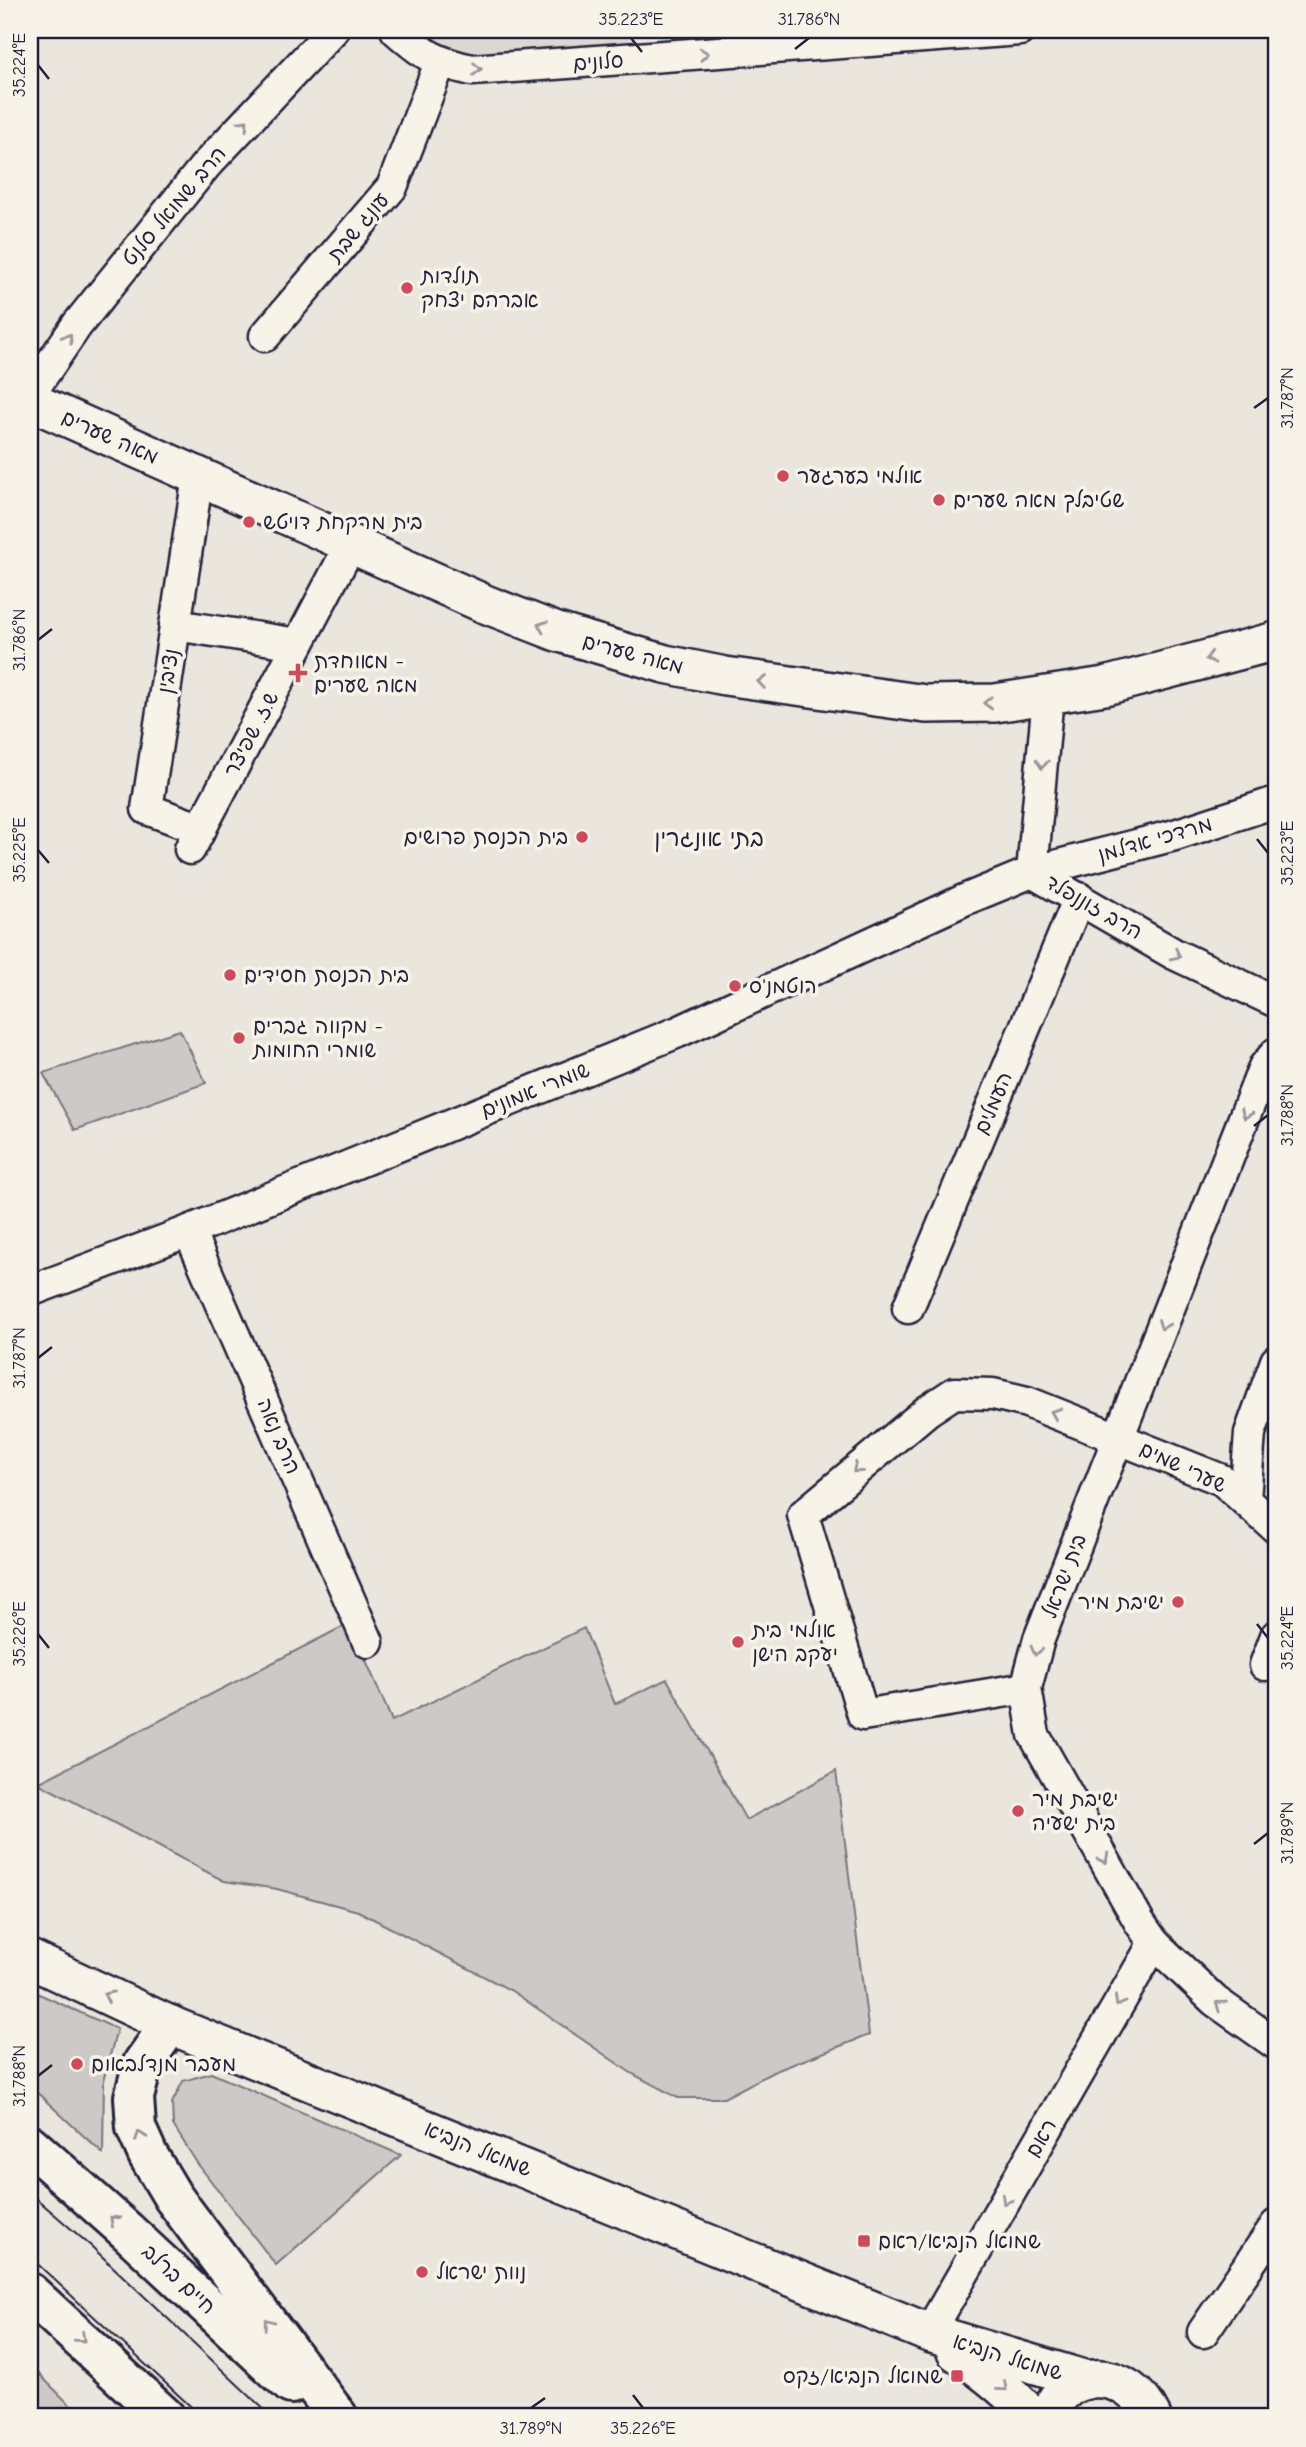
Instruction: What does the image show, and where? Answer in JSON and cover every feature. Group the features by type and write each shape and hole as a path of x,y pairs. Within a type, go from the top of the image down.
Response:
{"highway":[{"path":"170,2025 143,2063 134,2097 136,2128 148,2155 173,2197 338,2417"},
{"name":"חיים ברלב","path":"30,2145 221,2318 325,2417"},
{"path":"30,2293 165,2417"}],"street":[{"name":"הרב שמואל סלנט","path":"30,394 77,325 206,165 333,30"},
{"name":"סלונים","path":"396,30 440,63 472,70 773,39 1020,30"},
{"name":"עונג שבת","path":"265,337 392,187 440,63"},
{"name":"מאה שערים","path":"30,401 485,604 557,632 665,664 725,676 926,704 995,703 1105,686 1276,641"},
{"name":"נציבין","path":"196,839 147,809 198,476"},
{"name":"ש.ז. שפיצר","path":"196,839 351,544"},
{"path":"175,625 298,644"},
{"name":"הרב זוננפלד","path":"1048,696 1032,872 1174,954 1276,1002"},
{"name":"מרדכי אדלמן","path":"1032,872 1175,835 1276,802"},
{"name":"שומרי אמונים","path":"30,1291 189,1231 678,1032 1032,872"},
{"name":"העמלים","path":"908,1308 1079,898"},
{"name":"בית ישראל","path":"1276,1053 1264,1067 1039,1639 1026,1688 1034,1735 1153,1943 1215,2001 1276,2044"},
{"name":"הרב נאה","path":"189,1231 368,1642"},
{"path":"1245,1500 1250,1433 1276,1361"},
{"name":"שערי שמים","path":"1026,1688 863,1715 803,1514 928,1411 954,1393 993,1394 1027,1402 1222,1480 1276,1528"},
{"path":"1265,1665 1276,1636"},
{"name":"ראם","path":"929,2333 1153,1943"},
{"name":"שמואל הנביא","path":"30,1959 170,2025 929,2333 1087,2380 1104,2378 1120,2382 1134,2390 1152,2417"},
{"path":"1203,2332 1276,2225"},
{"name":"שמואל הנביא","path":"929,2333 989,2375 1018,2400 1032,2417"},
{"path":"1048,2417 1057,2399 1070,2387 1087,2380"}],"shaded area":[{"path":"424,30 640,30 618,52 506,60 450,51"},
{"path":"180,1030 206,1083 75,1130 43,1073"},
{"path":"350,1623 392,1721 584,1628 615,1704 667,1679 746,1820 836,1771 869,2035 773,2072 724,2098 678,2098 631,2073 512,1991 358,1911 277,1889 224,1881 38,1783"},
{"path":"30,1990 117,2029 104,2078 103,2154 30,2086"},
{"path":"211,2073 401,2155 276,2265 197,2163 173,2125 172,2103 183,2081"},
{"path":"30,2365 82,2417 30,2417"}],"tram line":[{"path":"30,2193 92,2247 272,2417"},
{"path":"30,2257 202,2417"}],"place":[{"name":"תולדות אברהם יצחק","path":"407,288"},
{"name":"אולמי בערגער","path":"783,476"},
{"name":"שטיבלך מאה שערים","path":"939,500"},
{"name":"בית מרקחת דויטש","path":"249,522"},
{"name":"מאוחדת - מאה שערים","path":"298,673"},
{"name":"בית הכנסת פרושים","path":"582,837"},
{"name":"בית הכנסת חסידים","path":"230,975"},
{"name":"רוטמנ'ס","path":"735,986"},
{"name":"מקווה גברים - שומרי החומות","path":"239,1038"},
{"name":"ישיבת מיר","path":"1178,1602"},
{"name":"אולמי בית יעקב הישן","path":"738,1642"},
{"name":"ישיבת מיר בית ישעיה","path":"1018,1811"},
{"name":"מעבר מנדלבאום","path":"77,2064"},
{"name":"שמואל הנביא/ראם","path":"864,2241"},
{"name":"נוות ישראל","path":"422,2272"},
{"name":"שמואל הנביא/זקס","path":"957,2376"}],"district":[{"name":"בתי אונגרין","path":"709,838"}]}
